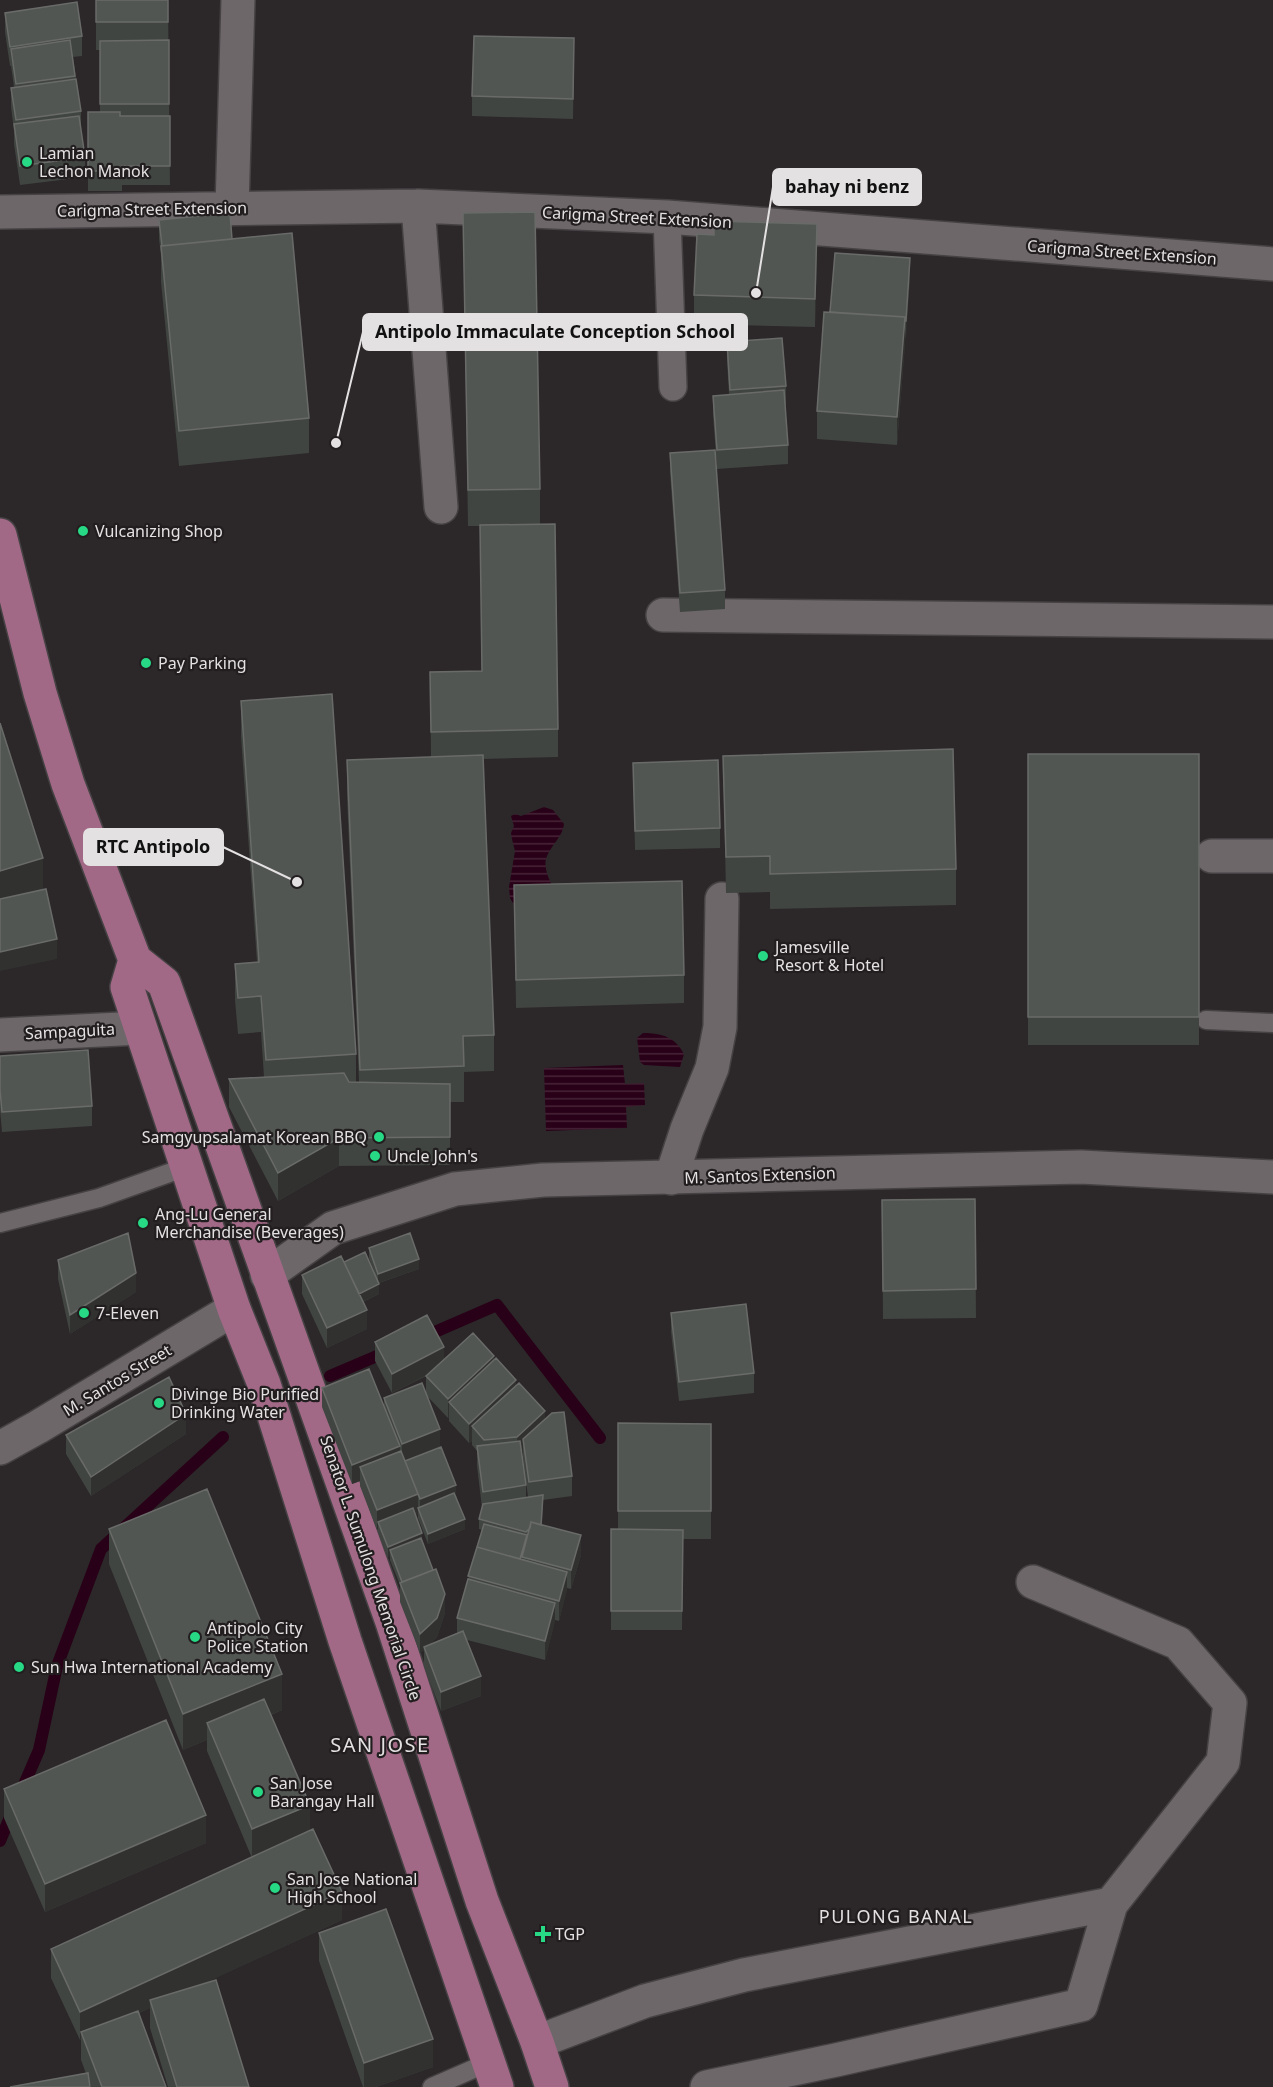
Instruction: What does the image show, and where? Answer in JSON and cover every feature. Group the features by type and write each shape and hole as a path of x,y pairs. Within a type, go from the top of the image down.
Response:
{"main road":[{"path":"0,535 40,693 68,784 135,960 127,987 140,1028 234,1309 264,1384 345,1641 492,2075"},
{"name":"Senator L. Sumulong Memorial Circle","path":"135,960 164,983 392,1622 482,1901 537,2042 552,2087"}],"street":[{"path":"232,208 238,0"},
{"path":"418,206 441,507"},
{"name":"Carigma Street Extension","path":"0,212 418,206 667,217 1273,264"},
{"path":"667,217 673,387"},
{"path":"663,615 1273,622"},
{"path":"1212,856 1273,856"},
{"path":"671,1178 712,1068 720,1027 722,899"},
{"name":"Sampaguita","path":"0,1035 140,1028"},
{"name":"M. Santos Extension","path":"267,1275 333,1228 455,1190 543,1180 1081,1167 1273,1177"},
{"name":"M. Santos Street","path":"0,1448 48,1422 234,1309"},
{"path":"707,2087 1081,2005 1111,1904 1223,1762 1230,1703 1178,1643 1034,1582"},
{"path":"537,2042 645,2001 744,1975 1111,1904"}],"lane":[{"path":"1206,1020 1273,1023"},
{"path":"0,1223 99,1198 186,1167"},
{"path":"432,2087 492,2075"}],"shaded area":[{"path":"544,807 553,810 564,824 560,836 547,857 546,869 553,888 516,908 510,898 509,887 515,851 511,833 514,826 511,816 515,814 521,816"},
{"path":"643,1033 662,1035 672,1040 684,1054 680,1067 644,1065 640,1062 637,1038"},
{"path":"623,1065 625,1084 644,1083 645,1105 626,1107 627,1128 546,1131 544,1068"}],"building":[{"path":"96,0 168,0 168,22 96,22"},
{"path":"77,2 82,36 10,47 5,13"},
{"path":"474,36 574,38 573,99 472,96"},
{"path":"70,40 75,76 16,84 11,49"},
{"path":"169,40 169,104 100,104 100,41"},
{"path":"76,79 81,111 16,120 11,88"},
{"path":"88,112 120,112 120,116 170,116 170,166 122,166 122,171 88,171"},
{"path":"79,116 85,157 20,166 14,124"},
{"path":"535,212 540,489 468,490 463,213"},
{"path":"230,213 232,239 162,246 159,220"},
{"path":"714,221 817,224 815,299 694,295 697,234 714,235"},
{"path":"292,233 309,418 179,431 161,246"},
{"path":"835,253 910,258 906,321 905,317 830,312"},
{"path":"824,312 905,317 897,417 817,411"},
{"path":"782,338 786,386 730,390 727,342"},
{"path":"784,390 788,445 717,450 713,396"},
{"path":"715,450 725,590 680,593 670,453"},
{"path":"555,524 558,729 431,732 430,672 482,671 480,525"},
{"path":"332,694 356,1054 266,1060 261,996 238,998 235,964 259,962 241,701"},
{"path":"0,723 43,858 0,871"},
{"path":"953,749 956,869 770,874 770,856 726,857 723,756"},
{"path":"1028,754 1199,754 1199,1017 1028,1017"},
{"path":"483,755 494,1035 463,1036 464,1066 360,1070 347,760"},
{"path":"718,760 720,828 635,831 633,763"},
{"path":"682,881 684,975 516,980 514,885"},
{"path":"46,889 57,939 0,952 0,899"},
{"path":"88,1050 92,1106 2,1112 0,1056"},
{"path":"344,1073 349,1082 450,1084 450,1137 339,1138 278,1173 229,1079"},
{"path":"975,1199 976,1289 883,1291 882,1200"},
{"path":"128,1233 136,1273 70,1315 58,1260"},
{"path":"410,1233 419,1259 378,1274 369,1248"},
{"path":"365,1252 379,1284 359,1294 344,1262"},
{"path":"341,1256 367,1310 327,1328 302,1275"},
{"path":"746,1304 754,1373 679,1382 671,1313"},
{"path":"427,1315 444,1347 392,1374 375,1342"},
{"path":"473,1333 494,1356 448,1399 426,1376"},
{"path":"496,1358 516,1380 469,1424 449,1402"},
{"path":"369,1369 400,1446 352,1465 322,1388"},
{"path":"169,1377 186,1414 91,1477 66,1435"},
{"path":"422,1383 440,1429 402,1444 384,1398"},
{"path":"519,1383 545,1411 517,1437 484,1440 472,1426"},
{"path":"564,1412 572,1476 529,1482 523,1439 552,1413"},
{"path":"618,1423 711,1424 711,1511 618,1511"},
{"path":"520,1441 526,1485 483,1492 477,1446"},
{"path":"441,1447 456,1485 420,1499 405,1461"},
{"path":"401,1451 418,1494 377,1510 360,1467"},
{"name":"Antipolo City Police Station","path":"207,1489 282,1674 183,1714 109,1529"},
{"path":"454,1493 465,1519 428,1534 418,1508"},
{"path":"543,1495 541,1525 531,1522 526,1532 479,1519 483,1504"},
{"path":"413,1508 422,1533 388,1547 378,1522"},
{"path":"531,1522 581,1535 571,1570 522,1557"},
{"path":"484,1524 527,1535 520,1559 477,1547"},
{"path":"611,1529 683,1530 682,1611 611,1611"},
{"path":"421,1538 433,1570 402,1582 390,1550"},
{"path":"477,1547 567,1572 559,1601 468,1576"},
{"path":"436,1569 445,1594 437,1618 420,1634 400,1583"},
{"path":"468,1579 555,1603 545,1641 457,1618"},
{"path":"463,1631 481,1676 441,1692 424,1647"},
{"name":"San Jose Barangay Hall","path":"264,1699 310,1805 252,1829 207,1723"},
{"path":"166,1720 206,1815 45,1884 4,1789"},
{"path":"313,1829 342,1892 80,2012 51,1949"},
{"path":"386,1909 433,2039 364,2063 319,1933"},
{"path":"216,1980 249,2087 177,2087 150,2000"},
{"path":"138,2011 166,2087 102,2087 81,2032"},
{"path":"88,2073 90,2087 10,2087"}],"waterway":[{"path":"421,1338 497,1305 600,1438"},
{"path":"330,1376 391,1350"},
{"path":"20,1794 39,1750 57,1666 101,1549 223,1437"},
{"path":"0,1841 13,1810"}],"place":[{"name":"Lamian Lechon Manok","path":"27,162"},
{"name":"bahay ni benz","path":"756,293"},
{"name":"Antipolo Immaculate Conception School","path":"336,443"},
{"name":"Vulcanizing Shop","path":"83,531"},
{"name":"Pay Parking","path":"146,663"},
{"name":"RTC Antipolo","path":"297,882"},
{"name":"Jamesville Resort & Hotel","path":"763,956"},
{"name":"Samgyupsalamat Korean BBQ","path":"379,1137"},
{"name":"Uncle John's","path":"375,1156"},
{"name":"Ang-Lu General Merchandise (Beverages)","path":"143,1223"},
{"name":"7-Eleven","path":"84,1313"},
{"name":"Divinge Bio Purified Drinking Water","path":"159,1403"},
{"name":"Antipolo City Police Station","path":"195,1637"},
{"name":"Sun Hwa International Academy","path":"19,1667"},
{"name":"San Jose Barangay Hall","path":"258,1792"},
{"name":"San Jose National High School","path":"275,1888"},
{"name":"TGP","path":"543,1934"}],"district":[{"name":"SAN JOSE","path":"380,1745"},
{"name":"PULONG BANAL","path":"896,1917"}]}
